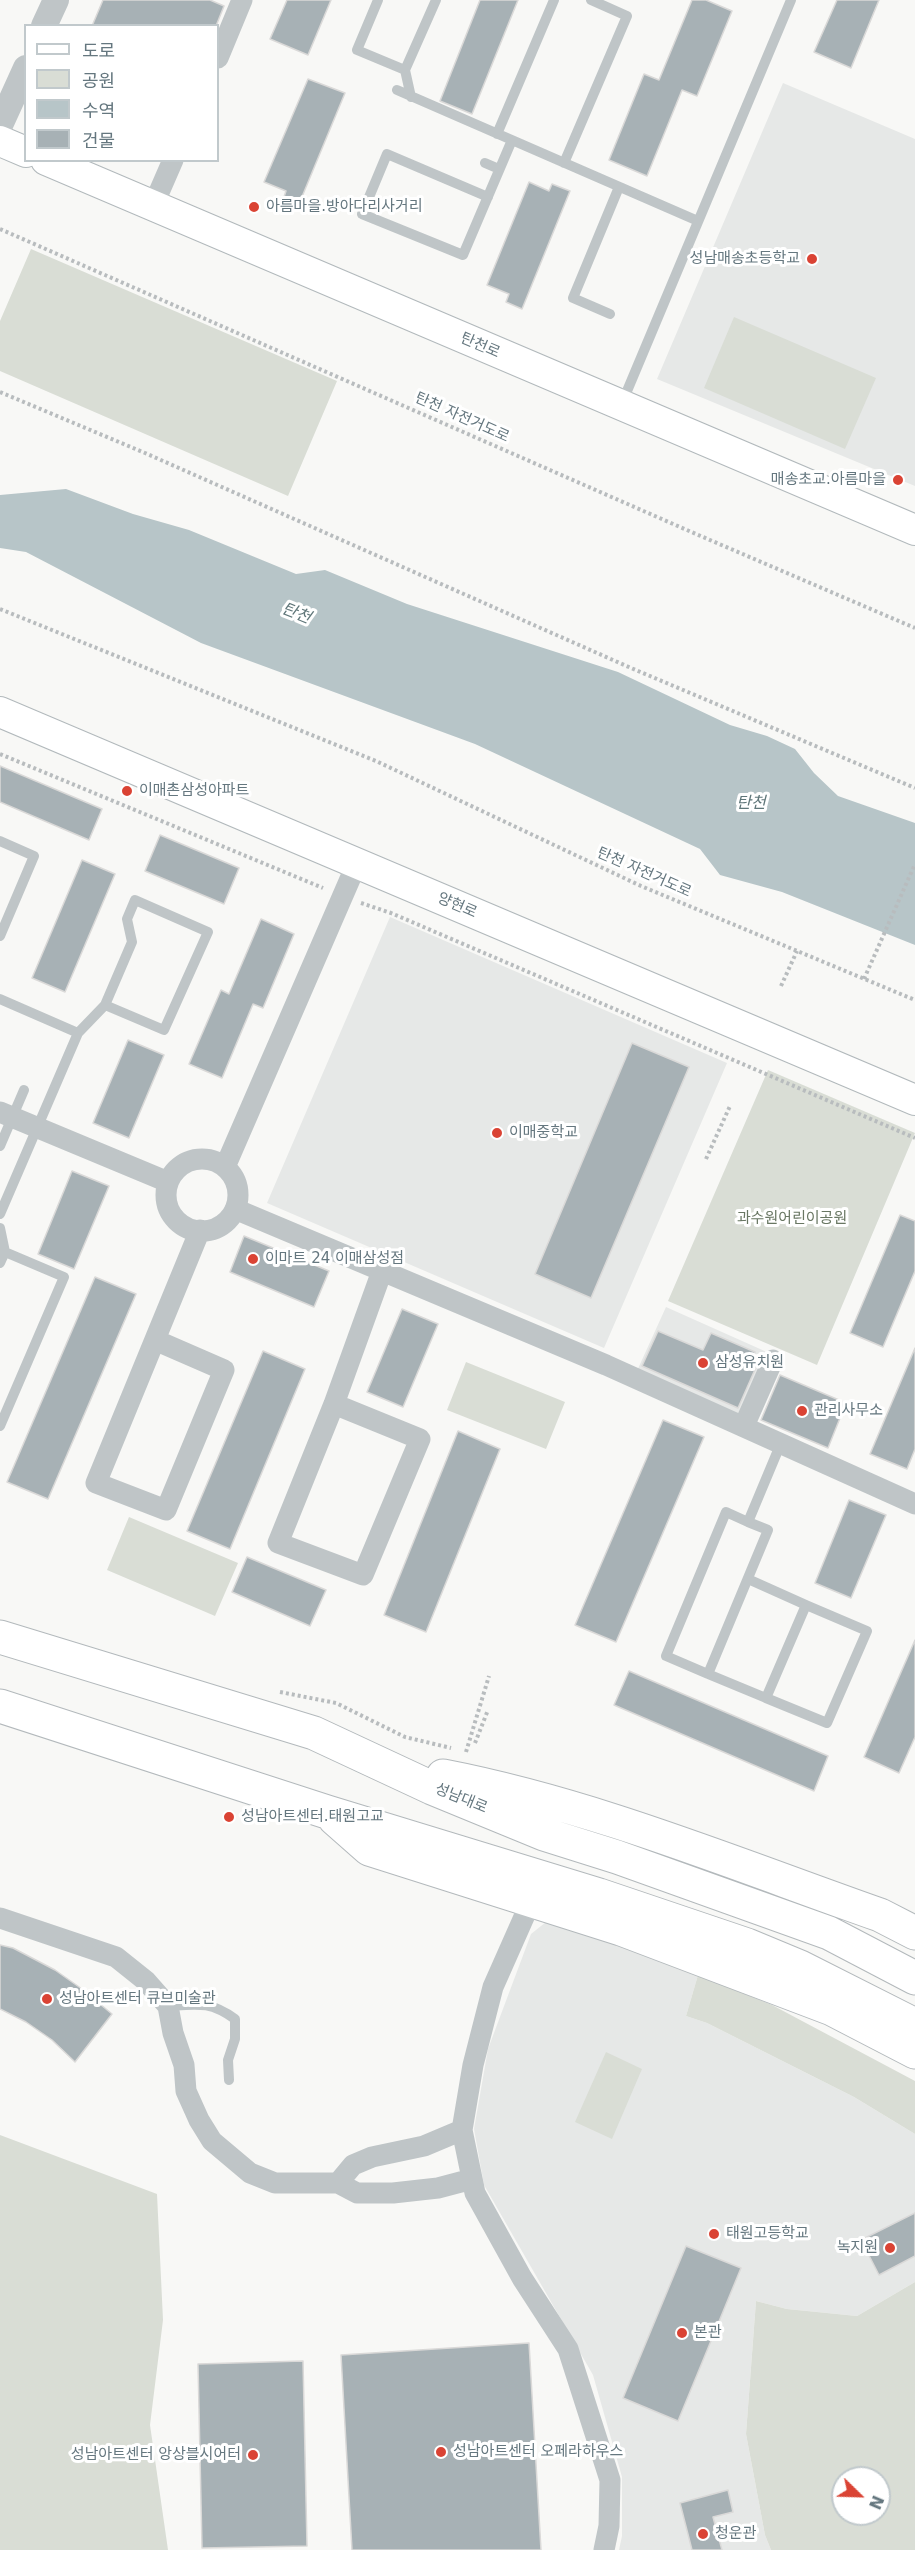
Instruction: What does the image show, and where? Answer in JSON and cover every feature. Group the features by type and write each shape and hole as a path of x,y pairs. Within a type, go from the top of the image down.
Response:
{"main road":[{"path":"0,141 24,151"},
{"name":"탄천로","path":"51,162 915,530"},
{"name":"양현로","path":"0,712 915,1100"},
{"name":"성남대로","path":"0,1637 314,1733 432,1788 544,1834 617,1857 829,1933 915,1978"},
{"path":"0,1706 327,1812 523,1871 747,1945 800,1967 915,2025"},
{"path":"385,1765 483,1784 650,1832 879,1915 915,1933"},
{"path":"327,1812 369,1849 621,1929 832,2008 915,2052"}],"street":[{"path":"45,24 56,0"},
{"path":"219,56 242,0"},
{"path":"0,125 24,72"},
{"path":"153,206 172,162"},
{"path":"225,1167 357,863"},
{"path":"6,1115 168,1182"},
{"path":"193,1160 215,1161 225,1167 237,1186 235,1209 228,1219 218,1227 200,1230 183,1225 174,1217 168,1206 166,1194 168,1182 174,1172 182,1164 193,1160"},
{"path":"235,1209 606,1365 915,1504"},
{"path":"154,1340 224,1370 166,1510 96,1483 154,1340 200,1230"},
{"path":"334,1404 420,1439 363,1575 278,1544 334,1404 382,1271"},
{"path":"744,1426 773,1360"},
{"path":"532,1899 493,1987 473,2065 462,2130 475,2193 522,2278 568,2349 610,2480 609,2526 604,2550"},
{"path":"0,1918 116,1957 146,1980 168,2006 173,2033 184,2065 186,2091 199,2121 212,2142 250,2173 275,2183 338,2183 357,2193 393,2193 438,2188 472,2179"},
{"path":"338,2183 352,2165 372,2157 424,2146 462,2130"}],"lane":[{"path":"378,0 357,50 405,70"},
{"path":"411,97 405,70 436,0"},
{"path":"497,134 554,0"},
{"path":"564,163 627,16 591,0"},
{"path":"621,406 791,0"},
{"path":"397,90 698,221"},
{"path":"488,197 387,154 362,214 463,255 488,197 499,169 512,140"},
{"path":"485,163 499,169"},
{"path":"610,314 573,298 619,187"},
{"path":"0,841 34,856 3,920 0,936"},
{"path":"0,1214 78,1032 105,1005 132,942 127,919 135,900 208,932 164,1030 105,1005"},
{"path":"0,999 78,1032"},
{"path":"0,1146 6,1115 24,1090"},
{"path":"0,1228 5,1252 0,1263"},
{"path":"0,1426 64,1277 5,1252"},
{"path":"748,1522 780,1443"},
{"path":"708,1674 768,1530 726,1512 666,1656 708,1674 827,1723 867,1631 748,1579"},
{"path":"766,1698 806,1605"},
{"path":"168,2006 198,2004 209,2006 219,2008 235,2019 236,2039 228,2060 229,2080"}],"path":[{"name":"탄천 자전거도로","path":"0,229 915,628"},
{"path":"0,392 156,458 631,668 915,788"},
{"name":"탄천 자전거도로","path":"0,609 376,761 641,886 915,1000"},
{"path":"0,754 343,896 391,913 915,1138"},
{"path":"864,979 915,864"},
{"path":"781,986 797,951"},
{"path":"706,1159 730,1106"},
{"path":"466,1752 489,1676"},
{"path":"475,1743 488,1710"}],"shaded area":[{"name":"성남매송초등학교","path":"783,83 915,139 915,486 657,379"},
{"name":"이매중학교","path":"390,917 727,1063 604,1348 267,1203"},
{"name":"삼성유치원","path":"666,1307 769,1353 740,1419 636,1373"},
{"name":"태원고등학교","path":"556,1914 698,1975 686,2016 707,2023 854,2097 915,2134 915,2282 857,2316 787,2309 756,2301 746,2434 765,2535 771,2550 619,2550 622,2536 622,2477 593,2375 484,2185 474,2129 488,2049 531,1934"}],"green space":[{"path":"31,249 337,381 288,496 0,371 0,321"},
{"path":"734,317 876,378 845,449 704,388"},
{"name":"과수원어린이공원","path":"768,1070 915,1133 817,1365 668,1301"},
{"path":"466,1362 565,1402 546,1449 447,1410"},
{"path":"129,1517 238,1563 215,1616 107,1570"},
{"path":"698,1975 772,2005 915,2081 915,2134 854,2097 707,2023 686,2016"},
{"path":"606,2052 642,2069 612,2139 575,2122"},
{"path":"0,2135 157,2194 163,2320 150,2425 168,2550 0,2550"},
{"path":"915,2282 915,2550 771,2550 765,2535 746,2434 756,2301 787,2309 857,2316"}],"water":[{"name":"탄천","path":"66,489 133,514 189,530 296,574 325,570 407,604 618,672 730,725 767,736 795,749 814,773 838,796 915,823 915,945 782,892 720,875 700,849 475,744 201,643 26,552 0,548 0,495"}],"building":[{"path":"103,0 210,0 224,6 217,24 93,24"},
{"path":"287,0 331,0 308,55 270,39"},
{"path":"480,0 518,0 472,114 440,101"},
{"path":"692,0 706,0 732,11 697,96 682,90 647,176 609,160 644,74 659,80"},
{"path":"837,0 879,0 851,68 814,52"},
{"path":"308,79 345,93 299,204 284,197 286,191 264,182"},
{"path":"529,182 549,191 552,184 570,191 522,309 506,302 509,294 487,285"},
{"path":"0,766 102,809 89,840 0,802"},
{"path":"160,835 239,868 224,904 145,871"},
{"path":"82,860 115,874 65,992 32,978"},
{"path":"261,919 294,934 263,1008 253,1004 222,1078 189,1064 221,990 229,994"},
{"path":"128,1040 164,1055 129,1138 93,1123"},
{"path":"632,1043 689,1067 591,1298 535,1274"},
{"path":"72,1171 109,1186 74,1269 38,1254"},
{"path":"900,1215 915,1221 915,1271 883,1347 850,1333"},
{"path":"244,1236 329,1271 314,1307 230,1272"},
{"path":"95,1277 136,1294 48,1499 7,1482"},
{"path":"402,1309 438,1324 403,1407 367,1392"},
{"name":"삼성유치원","path":"658,1331 703,1350 711,1333 755,1352 751,1363 757,1365 738,1408 642,1366"},
{"path":"915,1348 915,1449 907,1469 870,1454"},
{"path":"263,1351 305,1369 230,1549 187,1531"},
{"name":"관리사무소","path":"780,1375 846,1403 828,1448 761,1420"},
{"path":"663,1420 704,1437 616,1642 575,1625"},
{"path":"458,1431 500,1449 426,1632 384,1615"},
{"path":"849,1500 886,1515 851,1598 815,1583"},
{"path":"247,1557 326,1590 310,1626 232,1592"},
{"path":"915,1640 915,1737 899,1773 864,1757"},
{"path":"629,1671 828,1756 814,1791 614,1705"},
{"name":"성남아트센터 큐브미술관","path":"0,1945 13,1948 55,1970 112,2014 75,2062 52,2040 26,2022 0,2009"},
{"name":"녹지원","path":"915,2213 915,2256 879,2275 861,2240"},
{"name":"본관","path":"686,2246 741,2268 678,2421 623,2398"},
{"name":"성남아트센터 오페라하우스","path":"529,2343 541,2550 352,2550 341,2355"},
{"name":"성남아트센터 앙상블시어터","path":"303,2361 307,2546 202,2548 198,2364"},
{"name":"청운관","path":"728,2490 733,2512 713,2517 722,2550 692,2550 680,2503"}],"place":[{"name":"아름마을.방아다리사거리","path":"254,207"},
{"name":"성남매송초등학교","path":"812,259"},
{"name":"매송초교.아름마을","path":"898,480"},
{"name":"이매촌삼성아파트","path":"127,791"},
{"name":"이매중학교","path":"497,1133"},
{"name":"이마트 24 이매삼성점","path":"253,1259"},
{"name":"삼성유치원","path":"703,1363"},
{"name":"관리사무소","path":"802,1411"},
{"name":"성남아트센터.태원고교","path":"229,1817"},
{"name":"성남아트센터 큐브미술관","path":"47,1999"},
{"name":"태원고등학교","path":"714,2234"},
{"name":"녹지원","path":"890,2248"},
{"name":"본관","path":"682,2333"},
{"name":"성남아트센터 오페라하우스","path":"441,2452"},
{"name":"성남아트센터 앙상블시어터","path":"253,2455"},
{"name":"청운관","path":"703,2534"}]}
